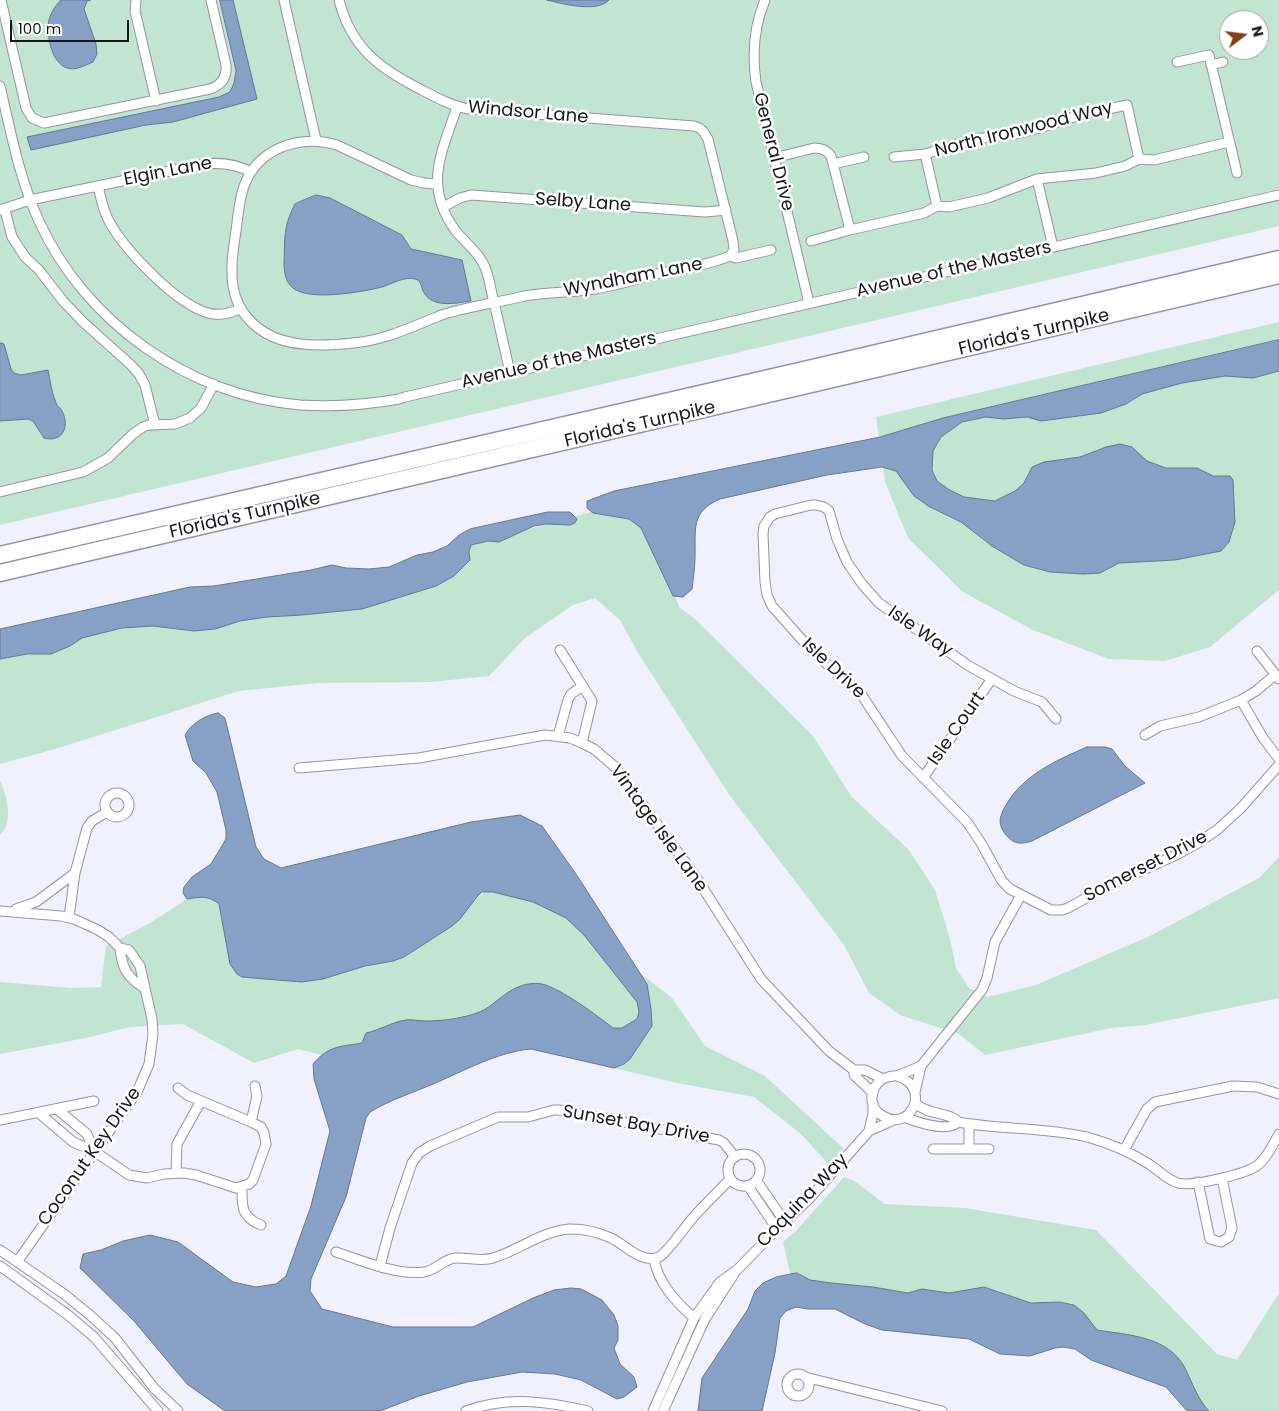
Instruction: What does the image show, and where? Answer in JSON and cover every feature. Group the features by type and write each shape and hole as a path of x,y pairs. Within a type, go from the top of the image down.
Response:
{"highway":[{"name":"Florida's Turnpike","path":"0,555 808,370 1279,259"},
{"name":"Florida's Turnpike","path":"0,573 1279,276"}],"street":[{"path":"1,0 26,108 37,122 50,123 215,88 226,75 226,65 211,0"},
{"path":"136,0 135,11 156,101"},
{"path":"284,0 316,140"},
{"name":"Windsor Lane","path":"339,0 360,46 375,62 397,78 457,107 694,126 704,131 708,139 726,210"},
{"name":"General Drive","path":"765,0 757,24 753,58 756,82 809,303"},
{"path":"1177,62 1209,55 1237,173"},
{"path":"1211,65 1223,62"},
{"name":"Avenue of the Masters","path":"0,86 18,162 30,200 51,244 64,265 100,309 150,350 185,371 214,384 250,396 317,406 350,406 399,400 510,372 1279,195"},
{"name":"North Ironwood Way","path":"894,158 925,154 975,139 1016,134 1080,115 1127,105 1139,159"},
{"path":"457,107 439,162 437,184 443,207 456,231 476,252 483,263 510,372"},
{"path":"251,172 263,159 283,146 316,140 337,145 411,180 424,184 437,184"},
{"path":"811,242 850,230 924,213 937,206 949,206 988,198 1037,179 1096,173 1125,166 1139,159 1154,160 1229,142"},
{"path":"774,158 820,148 828,151 834,164 850,230"},
{"name":"North Ironwood Way","path":"925,154 937,206"},
{"path":"834,164 864,157"},
{"name":"Elgin Lane","path":"2,210 30,200 217,162 237,166 251,172"},
{"name":"Wyndham Lane","path":"251,172 241,196 231,263 232,286 241,308 256,326 276,338 298,343 329,345 391,336 440,316 494,303 528,296 590,290 730,256 736,258 771,250"},
{"path":"1037,179 1053,247"},
{"path":"98,186 102,206 110,224 136,258 164,285 193,306 208,313 225,314 241,308"},
{"name":"Selby Lane","path":"443,207 460,198 471,196 705,212 726,210"},
{"path":"2,210 12,237 26,257 83,322 139,374 145,385 155,425"},
{"path":"726,210 734,250 730,256"},
{"path":"0,492 83,472 108,458 138,430 149,425 175,424 190,418 201,408 214,384"},
{"name":"Isle Drive","path":"824,507 811,505 775,514 767,521 763,534 765,582 769,600 779,616 812,651 861,694 870,705 894,746 923,778 968,822 982,843 1002,881 1010,889 1021,895"},
{"name":"Isle Way","path":"824,507 831,516 837,538 847,562 870,594 888,611 991,680 1042,702 1056,719"},
{"path":"560,650 592,701 582,743"},
{"path":"1145,735 1160,726 1199,717 1241,700 1277,677 1257,651"},
{"name":"Isle Court","path":"923,778 991,680"},
{"path":"558,736 571,694 584,686"},
{"path":"1241,700 1263,738 1279,759"},
{"name":"Vintage Isle Lane","path":"299,768 420,758 532,736 558,736 582,743 594,749 614,766 694,874 761,979 829,1051 854,1070 865,1070 883,1079"},
{"name":"Somerset Drive","path":"1021,895 1051,910 1062,910 1104,888 1178,854 1198,843 1230,818 1279,765"},
{"path":"69,918 75,873 87,828 92,821 107,812"},
{"path":"4,911 36,902 75,873"},
{"path":"904,1118 913,1109 915,1103 915,1092 921,1066 982,990 987,978 995,942 1021,895"},
{"name":"Coconut Key Drive","path":"4,911 69,918 86,923 109,937 120,948 129,950 140,966 149,1003 153,1034 149,1064 137,1092 17,1262"},
{"path":"120,948 122,963 131,980 144,988"},
{"path":"869,1131 873,1113 872,1093 875,1087 883,1079 897,1076 921,1066"},
{"name":"Vintage Isle Lane","path":"854,1070 854,1075 872,1093"},
{"path":"897,1076 908,1081 915,1092"},
{"path":"251,1122 257,1096 255,1086"},
{"path":"1124,1150 1147,1109 1155,1102 1233,1086 1257,1086 1279,1094"},
{"path":"39,1113 73,1142 94,1151 134,1177 147,1178 176,1173 196,1175 236,1188 249,1184 253,1180 266,1144 264,1132 251,1122 187,1095 178,1088"},
{"path":"0,1120 94,1101"},
{"path":"176,1173 177,1144 201,1101"},
{"path":"873,1103 880,1115 894,1120 904,1118 934,1126 952,1126 958,1122"},
{"path":"915,1103 925,1110 953,1116 958,1122 1064,1133 1092,1139 1124,1150 1176,1183 1188,1184 1243,1173 1258,1165 1266,1156 1279,1134"},
{"path":"57,1109 87,1134 94,1151"},
{"name":"Sunset Bay Drive","path":"380,1266 390,1228 415,1158 430,1146 498,1117 528,1117 559,1110 719,1140 724,1143 735,1157"},
{"path":"944,1115 944,1126"},
{"name":"Coquina Way","path":"653,1411 694,1318 720,1282 736,1270 777,1228 809,1200 869,1131 894,1120"},
{"path":"969,1124 969,1149"},
{"path":"933,1149 989,1150"},
{"path":"748,1155 756,1161 760,1170 756,1180 748,1186 738,1185 730,1179 729,1163 735,1157 748,1155"},
{"path":"1198,1182 1210,1239 1221,1242 1229,1238 1232,1228 1222,1178"},
{"path":"336,1252 380,1266 398,1270 424,1272 435,1269 453,1258 482,1260 494,1258 539,1236 573,1229 598,1233 615,1240 641,1256 654,1259 666,1252 691,1220 730,1179"},
{"path":"756,1180 784,1222"},
{"path":"748,1186 777,1228"},
{"path":"242,1187 242,1204 245,1214 253,1222 261,1225"},
{"path":"0,1250 64,1294 90,1315 115,1338 154,1388 178,1411"},
{"path":"654,1259 658,1276 678,1303 694,1318"},
{"path":"0,1266 94,1337 158,1411"},
{"name":"Coquina Way","path":"663,1411 705,1320 736,1270"},
{"path":"805,1377 942,1411"},
{"path":"466,1411 480,1406 517,1401 556,1403 588,1411"}],"green space":[{"path":"0,0 1279,0 1279,226 0,525"},
{"path":"1279,322 1279,590 1210,647 1165,661 1109,659 1033,630 963,592 908,538 885,482 876,417"},
{"path":"602,509 629,519 645,531 680,608 695,619 813,736 851,796 909,850 935,890 950,939 956,968 969,988 988,997 1036,985 1150,936 1259,878 1279,857 1279,998 1145,1025 1111,1028 985,1055 959,1034 900,1015 869,993 844,945 730,796 638,653 620,620 595,598 573,605 525,638 489,676 431,682 318,683 239,691 55,749 0,764 0,656 171,614 351,606 471,545"},
{"path":"0,781 7,801 8,816 7,823 0,835"},
{"path":"497,885 556,903 599,941 672,998 705,1046 765,1076 844,1149 831,1167 801,1134 754,1097 677,1083 614,1068 565,1006 500,1010 337,1059 298,1049 254,1063 183,1024 130,1027 86,1038 0,1054 0,982 72,988 101,987 106,946 150,923 187,899 216,891 396,948"},
{"path":"844,1177 853,1180 885,1204 965,1208 1096,1230 1217,1354 1237,1360 1279,1293 1279,1411 1201,1411 1114,1348 792,1281 783,1242 796,1231"}],"water":[{"path":"61,0 91,0 87,1 84,9 96,44 97,54 93,62 77,68 67,68 57,60 49,40 49,20"},
{"path":"220,0 233,0 257,99 173,122 146,125 31,150 27,137 219,97 230,92 236,71"},
{"path":"547,0 609,0 604,4 588,7"},
{"path":"316,195 330,198 402,235 411,249 462,260 471,301 438,303 427,297 421,284 411,278 402,279 382,287 333,295 307,294 297,290 288,283 286,277 284,263 285,233 295,204"},
{"path":"1279,340 1279,371 1253,378 1225,376 1182,383 1142,394 1126,404 1101,413 1041,421 1027,417 1004,419 986,417 962,422 941,437 933,451 932,470 937,481 964,497 995,501 1015,491 1024,483 1032,467 1044,462 1080,457 1120,444 1132,447 1147,461 1166,468 1197,468 1213,476 1230,476 1233,480 1235,522 1229,542 1221,551 1175,560 1119,563 1100,573 1050,572 1024,565 992,546 961,522 930,507 914,496 896,471 882,467 827,475 720,499 710,504 699,516 695,530 695,566 692,589 683,597 673,596 641,528 629,519 593,513 587,508 587,501 614,491 880,437 943,418"},
{"path":"0,343 4,344 11,369 14,373 21,375 48,370 55,401 61,409 65,422 65,427 60,436 51,439 44,438 33,421 28,419 0,421"},
{"path":"548,512 570,512 577,519 575,523 570,525 546,524 534,526 499,542 488,541 471,545 469,552 470,560 454,576 436,586 362,609 267,617 240,621 215,629 194,631 153,626 122,628 82,638 70,646 51,654 27,654 0,659 0,629 190,587 214,586 332,565 369,569 389,567 417,555 433,552 447,546 459,535 470,529"},
{"path":"218,713 225,718 256,847 264,859 281,868 471,822 520,815 542,826 576,874 647,984 652,1026 630,1059 624,1064 614,1068 531,1049 518,1051 481,1063 393,1100 370,1112 366,1118 346,1197 311,1279 310,1291 322,1309 393,1327 473,1327 554,1290 581,1289 602,1300 614,1315 618,1326 618,1340 614,1348 620,1364 634,1377 637,1387 624,1397 617,1399 581,1380 555,1374 522,1372 467,1382 419,1396 380,1411 225,1411 187,1384 134,1321 80,1268 83,1254 101,1250 123,1241 150,1235 178,1242 233,1282 256,1287 276,1284 286,1276 311,1206 330,1131 314,1079 313,1064 324,1053 341,1046 362,1043 366,1033 401,1021 443,1020 474,1014 484,1010 515,988 538,983 559,991 613,1028 622,1028 637,1019 639,1012 637,1002 584,935 566,918 533,902 493,892 482,892 452,926 404,957 393,961 365,966 323,979 302,982 242,977 237,974 230,964 219,904 207,898 187,899 183,893 184,887 192,877 211,864 226,839 226,830 217,792 206,773 193,761 185,735 199,721"},
{"path":"1087,747 1112,749 1125,766 1145,783 1032,841 1018,843 1010,839 1000,825 1000,821 1004,809 1013,794 1031,777 1042,770 1064,757"},
{"path":"797,1273 810,1280 908,1293 922,1289 949,1293 984,1287 1031,1303 1059,1302 1074,1305 1084,1313 1097,1330 1146,1339 1168,1349 1178,1357 1198,1396 1209,1411 1187,1411 1166,1387 1091,1360 1075,1349 1055,1348 1030,1356 1000,1354 969,1339 882,1330 835,1309 796,1307 786,1311 780,1318 775,1353 762,1411 698,1411 702,1378 748,1309 755,1291 763,1283 776,1277"}]}
